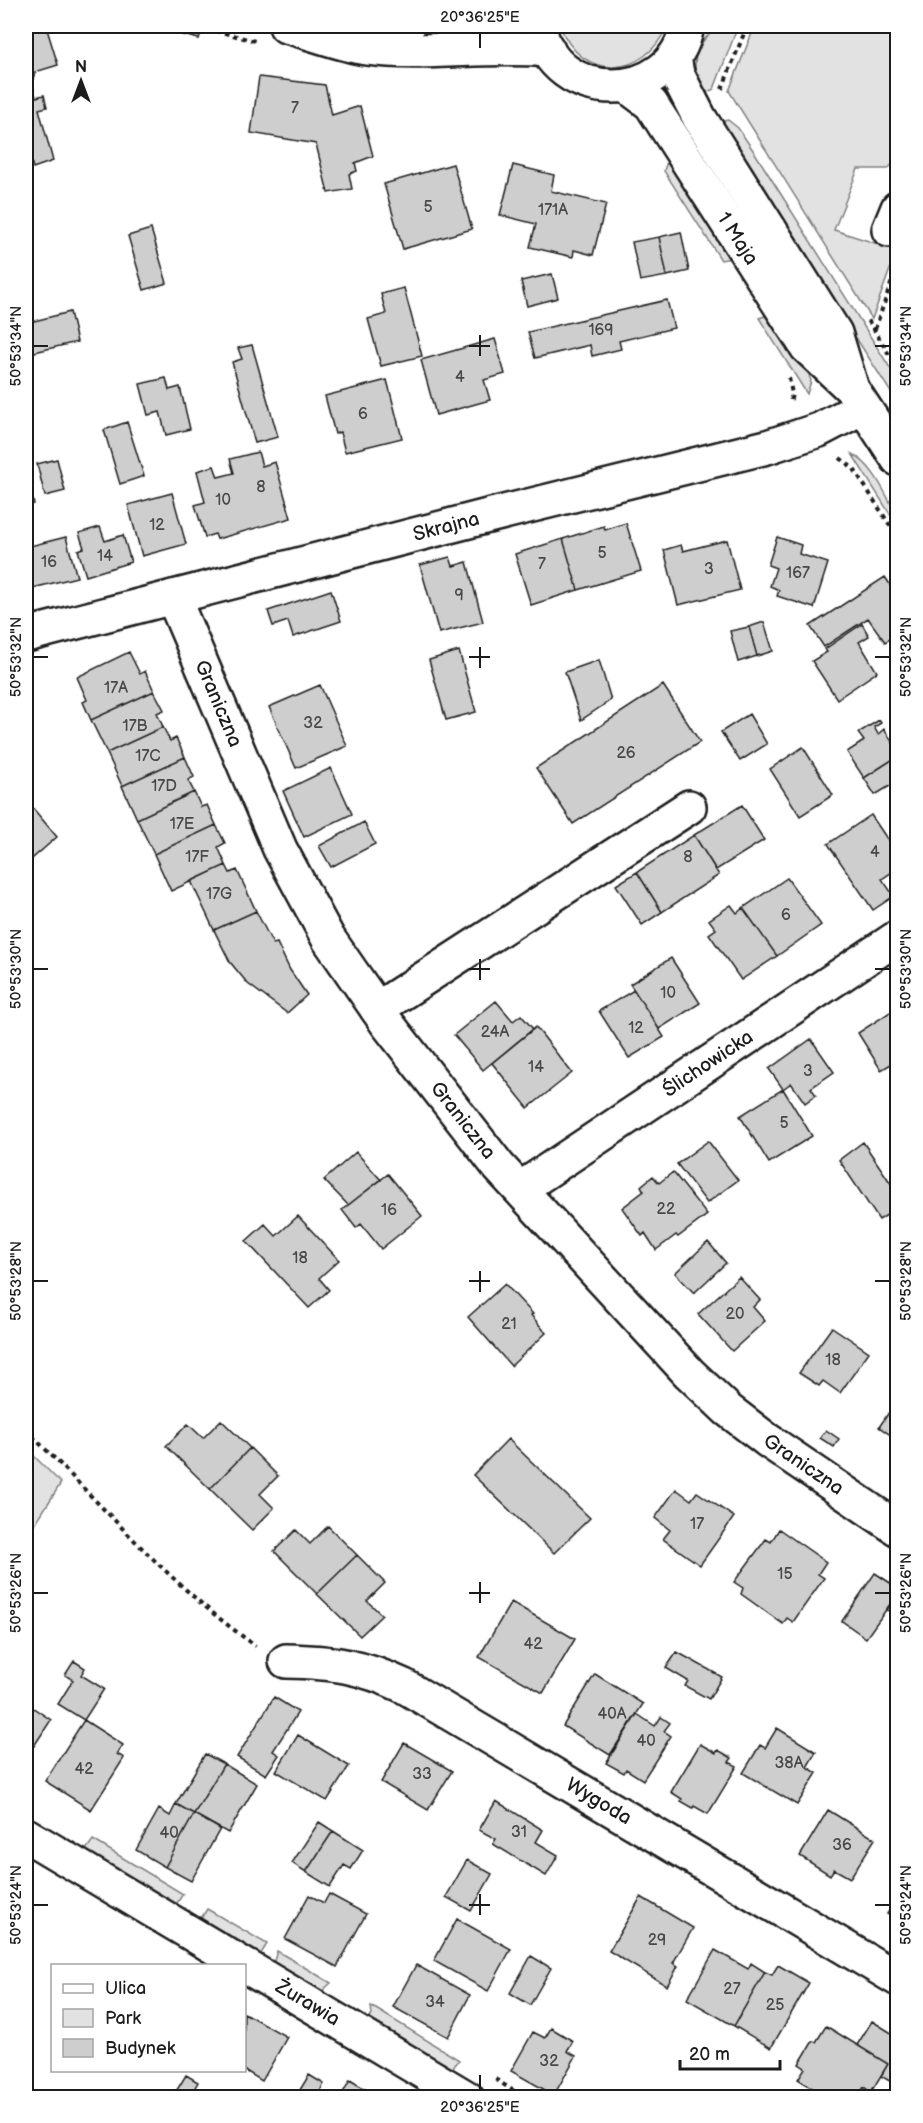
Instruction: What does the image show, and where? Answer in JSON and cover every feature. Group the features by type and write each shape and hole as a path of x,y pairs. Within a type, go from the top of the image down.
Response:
{"street":[{"path":"286,26 366,48 441,51 530,48 544,38 562,68 581,81 604,87 627,86 653,76 685,34"},
{"path":"373,26 408,26"},
{"name":"1 Maja","path":"685,34 677,74 699,117 834,333 857,398"},
{"name":"1 Maja","path":"627,86 651,104 807,347 857,398 897,459"},
{"name":"Skrajna","path":"26,635 767,447 819,430 857,398"},
{"name":"Graniczna","path":"173,597 280,849 328,938 376,1010 477,1140 689,1373 728,1410 767,1440 897,1529"},
{"path":"376,1010 689,807"},
{"name":"Ślichowicka","path":"520,1189 897,938"},
{"name":"Wygoda","path":"286,1661 344,1665 375,1672 404,1686 897,1979"},
{"name":"Żurawia","path":"26,1835 243,1964"},
{"name":"Żurawia","path":"246,1966 467,2097"}],"path":[{"path":"721,91 747,26"},
{"path":"874,329 897,264"},
{"path":"835,457 843,459 854,469 897,538"},
{"path":"26,1430 167,1572 205,1606 265,1653 286,1661"}],"green space":[{"path":"560,26 667,26 657,44 644,56 629,64 613,67 597,65 582,57 570,44"},
{"path":"720,26 738,26 714,89 701,95 696,74 696,56 703,41"},
{"path":"766,26 897,26 897,153 888,169 858,169 834,230 897,250 872,319 729,91 754,28"},
{"path":"728,120 738,128 755,153 897,379 897,402 718,122"},
{"path":"670,160 731,258 721,260 664,171 667,161"},
{"path":"768,315 772,317 808,372 811,381 807,394 759,318"},
{"path":"852,454 867,465 873,473 897,515 897,521 895,522"},
{"path":"26,1448 61,1483 26,1538"},
{"path":"93,1840 183,1894 175,1906 83,1854"},
{"path":"207,1909 267,1944 259,1957 200,1922 200,1917"},
{"path":"277,1951 331,1983 321,1992 273,1964"},
{"path":"371,2007 459,2060 452,2069 368,2021 372,2015"}],"building":[{"path":"46,26 58,65 35,72 32,84 36,97 44,95 47,107 39,109 53,161 33,168 26,141 26,29"},
{"path":"173,26 201,32 199,39 171,32"},
{"path":"259,77 325,85 332,115 360,106 373,156 355,163 357,171 349,174 352,189 328,193 316,144 251,133"},
{"path":"453,164 472,229 403,249 384,184"},
{"path":"513,165 554,175 551,191 606,204 593,255 574,250 573,257 530,247 536,224 500,215"},
{"path":"151,229 167,283 144,290 128,236"},
{"path":"681,232 689,271 667,276 659,237"},
{"path":"659,237 667,276 640,281 632,242"},
{"path":"552,274 558,298 527,306 521,281"},
{"path":"404,288 422,356 381,366 368,319 386,314 381,294"},
{"path":"667,300 674,328 619,341 621,349 592,356 590,345 535,358 528,332"},
{"path":"70,312 77,342 26,354 26,323"},
{"path":"495,339 505,374 484,380 490,400 436,415 421,360"},
{"path":"252,345 278,437 255,443 232,362 242,359 238,348"},
{"path":"166,378 169,390 180,387 190,429 166,435 160,412 148,415 140,384"},
{"path":"387,380 402,438 345,452 340,432 335,434 325,396"},
{"path":"127,422 144,476 120,484 104,430"},
{"path":"258,452 262,466 275,462 291,518 217,539 215,534 205,537 195,505 205,502 197,471 214,466 218,477 234,473 230,459"},
{"path":"57,459 65,491 45,496 37,464"},
{"path":"26,476 34,504 26,506"},
{"path":"172,493 186,544 142,556 128,505"},
{"path":"626,523 641,571 578,590 563,539 604,526 605,530"},
{"path":"100,527 105,541 123,535 131,562 86,576 78,550 84,548 79,533"},
{"path":"66,537 77,577 29,589 26,576 26,547"},
{"path":"777,537 801,545 799,554 828,563 814,608 777,596 779,590 770,586 776,568 768,565"},
{"path":"563,539 578,590 531,605 515,554"},
{"path":"727,540 740,590 678,605 664,550 681,545 683,551"},
{"path":"450,557 453,566 467,562 483,622 439,633 420,565"},
{"path":"885,577 898,596 898,634 885,642 868,618 824,647 810,626"},
{"path":"331,590 341,621 293,637 288,621 273,626 268,611"},
{"path":"764,622 773,651 757,656 749,627"},
{"path":"862,624 869,636 859,642 877,672 837,699 812,661 827,652 825,649"},
{"path":"749,627 757,656 738,662 730,631"},
{"path":"459,651 476,712 446,720 429,660"},
{"path":"129,652 140,674 145,671 154,691 91,720 83,702 87,700 77,677"},
{"path":"599,660 611,700 581,720 565,672"},
{"path":"320,685 347,746 296,768 269,707"},
{"path":"663,685 700,742 573,824 536,768"},
{"path":"154,691 164,710 157,713 163,727 107,753 91,720"},
{"path":"749,714 767,744 740,761 721,732"},
{"path":"879,720 881,723 874,727 878,734 884,729 898,751 898,756 864,778 847,752 864,741 858,733"},
{"path":"163,727 170,741 176,738 185,757 122,786 107,753"},
{"path":"803,747 833,795 800,816 770,769"},
{"path":"898,756 898,781 875,795 864,778"},
{"path":"185,757 194,777 188,780 194,792 137,819 122,786"},
{"path":"331,768 352,814 304,837 283,791"},
{"path":"194,792 201,807 207,805 216,825 154,854 137,819"},
{"path":"742,805 764,840 716,870 694,835"},
{"path":"31,806 57,837 26,864 26,811"},
{"path":"871,815 898,855 898,868 882,879 894,896 873,910 828,844"},
{"path":"364,822 375,844 331,867 319,846"},
{"path":"216,825 225,843 218,847 226,865 171,891 154,854"},
{"path":"694,835 719,875 662,912 637,872"},
{"path":"226,865 230,873 237,870 256,911 214,930 191,881"},
{"path":"637,872 662,912 642,925 616,885"},
{"path":"787,878 821,925 777,956 743,908"},
{"path":"731,905 737,913 743,908 777,956 741,980 709,934 716,929 709,920"},
{"path":"256,911 273,944 277,943 290,970 307,995 287,1013 248,984 230,962 214,930"},
{"path":"671,958 700,1003 659,1029 630,984"},
{"path":"634,990 664,1037 629,1058 599,1011"},
{"path":"496,1001 513,1021 521,1015 533,1029 483,1070 454,1035"},
{"path":"898,1007 898,1060 881,1070 858,1033"},
{"path":"536,1027 572,1073 528,1108 492,1063"},
{"path":"811,1039 834,1072 811,1088 816,1095 805,1103 791,1083 783,1089 769,1069"},
{"path":"783,1089 812,1136 769,1163 740,1116"},
{"path":"708,1141 738,1180 707,1203 677,1164"},
{"path":"863,1142 898,1194 898,1208 879,1220 839,1160"},
{"path":"356,1152 381,1180 348,1205 324,1180"},
{"path":"673,1172 707,1215 656,1250 645,1233 642,1236 622,1208 644,1191 641,1186 653,1176 659,1183"},
{"path":"388,1174 422,1216 381,1249 361,1224 356,1228 342,1210"},
{"path":"298,1216 339,1260 319,1278 329,1290 309,1308 246,1241 265,1224 276,1236"},
{"path":"708,1242 726,1263 694,1293 675,1273"},
{"path":"739,1277 760,1300 753,1307 765,1321 732,1351 698,1314"},
{"path":"505,1284 533,1314 531,1315 546,1333 511,1366 468,1317"},
{"path":"832,1327 869,1352 840,1393 823,1381 819,1386 799,1373"},
{"path":"898,1399 898,1440 879,1427"},
{"path":"221,1420 250,1448 210,1489 166,1446 188,1424 203,1438"},
{"path":"826,1430 839,1439 834,1447 820,1438"},
{"path":"508,1439 590,1518 554,1553 473,1475"},
{"path":"250,1448 278,1476 260,1494 274,1508 252,1530 210,1489"},
{"path":"676,1489 691,1500 697,1492 734,1517 700,1565 663,1539 670,1530 655,1518"},
{"path":"328,1526 357,1555 317,1594 274,1551 296,1530 310,1544"},
{"path":"779,1529 826,1562 818,1574 824,1578 793,1622 787,1618 783,1624 741,1594 743,1588 734,1582 766,1539 771,1542"},
{"path":"357,1555 385,1583 367,1601 382,1615 360,1636 317,1594"},
{"path":"875,1573 898,1588 898,1593 866,1638 842,1621"},
{"path":"898,1594 898,1617 887,1610"},
{"path":"511,1602 575,1639 543,1693 479,1657"},
{"path":"677,1652 722,1677 709,1699 685,1686 688,1681 666,1668"},
{"path":"74,1661 85,1668 81,1675 104,1689 84,1720 58,1704 73,1680 65,1675"},
{"path":"595,1674 643,1704 610,1755 563,1726"},
{"path":"274,1697 298,1712 273,1751 279,1755 266,1775 237,1757"},
{"path":"26,1703 51,1720 34,1746 28,1743 26,1746"},
{"path":"637,1714 655,1726 661,1717 670,1723 664,1731 671,1736 643,1780 626,1769 624,1773 606,1763"},
{"path":"84,1720 123,1745 117,1754 124,1758 91,1810 45,1781"},
{"path":"777,1728 816,1752 807,1767 817,1773 797,1805 743,1773 760,1745 765,1748"},
{"path":"298,1735 349,1766 327,1801 276,1771"},
{"path":"404,1743 452,1771 428,1810 381,1782"},
{"path":"700,1744 716,1753 718,1750 732,1758 729,1762 737,1766 708,1814 681,1801 682,1799 671,1792"},
{"path":"205,1754 224,1764 194,1814 176,1804"},
{"path":"224,1764 257,1784 228,1833 194,1814"},
{"path":"496,1801 543,1830 536,1842 558,1855 546,1876 493,1844 496,1839 479,1830"},
{"path":"176,1804 194,1814 165,1867 136,1850 159,1809 170,1816"},
{"path":"828,1810 875,1839 850,1878 834,1869 830,1875 800,1856"},
{"path":"194,1814 220,1829 191,1881 165,1867"},
{"path":"319,1822 333,1831 306,1872 292,1863"},
{"path":"333,1831 363,1850 351,1869 344,1865 330,1887 306,1872"},
{"path":"467,1860 492,1874 471,1911 446,1897"},
{"path":"329,1894 366,1914 337,1967 285,1939 309,1895 324,1903"},
{"path":"898,1896 898,1920 887,1914"},
{"path":"641,1897 693,1928 673,1963 678,1966 667,1986 609,1951"},
{"path":"457,1919 511,1949 488,1991 434,1961"},
{"path":"715,1950 748,1969 751,1963 765,1972 734,2026 687,1999"},
{"path":"531,1956 551,1968 530,2005 510,1993"},
{"path":"416,1965 470,1995 448,2037 393,2007"},
{"path":"778,1965 809,1983 771,2048 734,2026 765,1972 772,1975"},
{"path":"246,2014 287,2037 262,2081 246,2071"},
{"path":"872,2021 898,2037 898,2086 881,2076 888,2064 857,2045"},
{"path":"826,2026 888,2064 871,2092 864,2087 857,2098 828,2098 798,2079 805,2068 799,2064 813,2041 816,2042"},
{"path":"551,2028 573,2041 567,2051 576,2056 554,2095 511,2071 533,2032 545,2038"},
{"path":"186,2075 198,2082 189,2098 172,2098"},
{"path":"309,2075 324,2084 316,2098 295,2098"},
{"path":"350,2080 380,2098 340,2098"}]}
